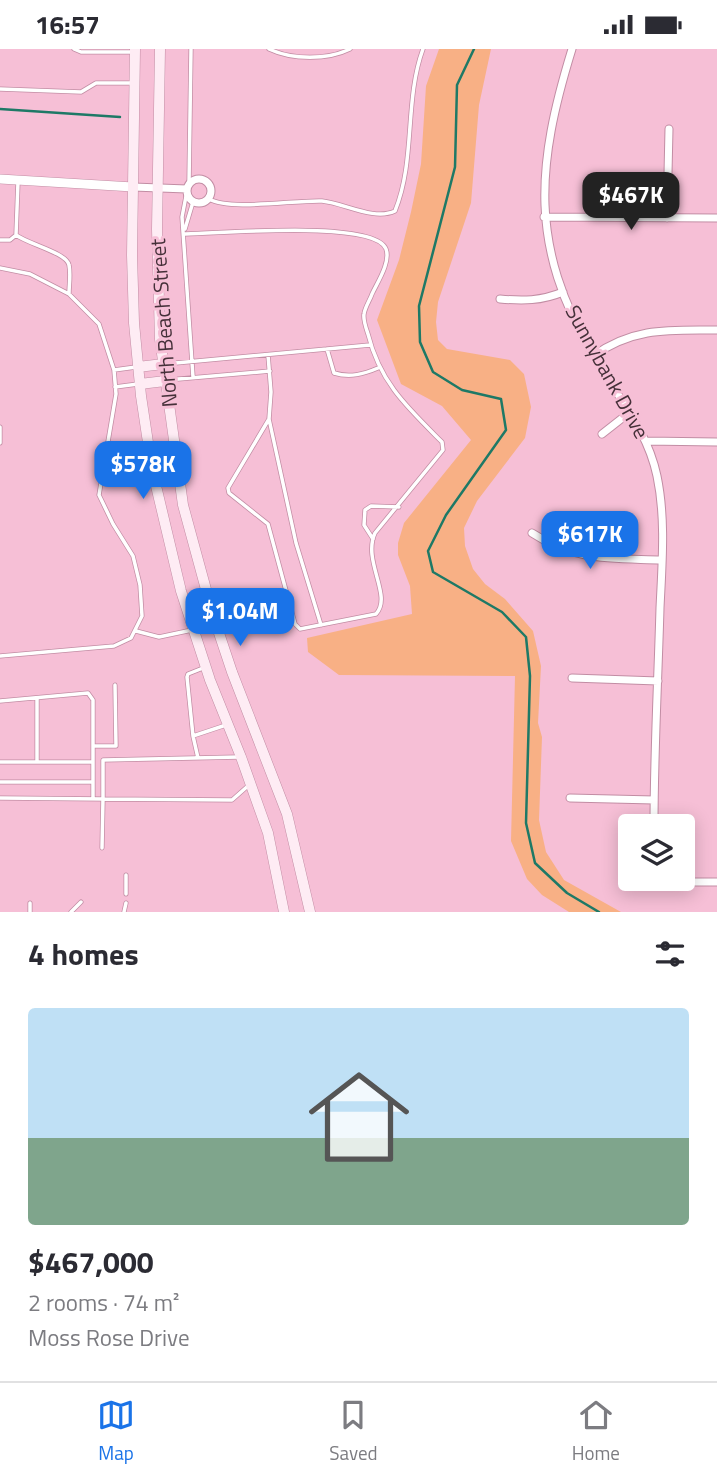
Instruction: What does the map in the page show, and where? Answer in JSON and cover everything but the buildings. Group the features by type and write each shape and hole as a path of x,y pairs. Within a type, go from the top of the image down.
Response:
{"main road":[{"name":"North Beach Street","path":"160,49 157,281 163,364 183,505 213,615 293,834 310,912"},
{"name":"North Beach Street","path":"135,50 132,255 138,366 152,469 162,516 206,667 268,833 284,912"},
{"path":"138,366 163,364"},
{"path":"140,383 165,381"}],"street":[{"name":"Sunnybank Drive","path":"572,49 553,117 544,177 544,217 553,265 563,292 593,356 646,441 661,494 662,560 654,814"},
{"path":"667,218 669,129"},
{"path":"0,179 188,188 199,179 206,180 212,193 203,203 192,202 188,188"},
{"path":"544,217 717,218"},
{"path":"500,299 526,302 546,299 563,292"},
{"path":"593,356 610,344 636,333 717,330"},
{"path":"603,435 630,412"},
{"path":"646,441 717,442"},
{"path":"532,533 552,546 582,556 662,560"},
{"path":"572,678 658,681"},
{"path":"570,798 654,800"},
{"path":"695,882 717,882"}],"lane":[{"path":"74,49 80,52 135,50"},
{"path":"191,49 188,188 183,203 193,377"},
{"path":"269,49 293,55 322,56 336,55 350,49"},
{"path":"209,199 225,204 326,202 389,214 396,211 409,149 411,98 416,68 423,49"},
{"path":"0,89 81,92 96,83 134,83"},
{"path":"0,240 10,240 16,235 18,180"},
{"path":"184,235 192,202"},
{"path":"184,235 323,230 377,239 386,246 387,254 363,317 370,345 378,367 391,389 442,442 443,450 373,539 370,550 382,599 381,609 376,614 300,629 295,624 268,524 229,493 228,488 269,419"},
{"path":"16,235 65,257 69,263 69,294"},
{"path":"0,268 30,274 69,294 99,324 114,370 116,387 99,495 132,556 140,585 142,616 131,638 114,646 0,656"},
{"path":"163,364 370,345"},
{"path":"327,349 334,373 350,376 378,367"},
{"path":"268,355 269,419 296,543 321,625"},
{"path":"114,370 138,366"},
{"path":"165,381 270,372"},
{"path":"116,387 140,383"},
{"path":"0,427 0,443"},
{"path":"373,539 364,525 365,510 371,506 399,507"},
{"path":"136,631 159,637 194,629"},
{"path":"198,758 187,677 188,674 206,667"},
{"path":"93,746 116,746 115,685"},
{"path":"0,701 88,693 93,700 93,799"},
{"path":"37,698 37,762"},
{"path":"193,736 228,724"},
{"path":"102,848 103,760 241,757"},
{"path":"0,762 93,762"},
{"path":"0,782 93,782"},
{"path":"0,798 232,800 250,784"},
{"path":"126,875 126,894"},
{"path":"71,912 81,902"},
{"path":"30,903 30,912"},
{"path":"124,912 126,904"}],"shaded area":[{"path":"439,49 491,49 479,105 471,203 438,302 438,340 447,349 510,360 524,374 531,407 525,438 477,501 464,528 465,546 473,569 485,584 505,599 533,631 541,666 538,723 542,737 539,820 546,852 564,880 621,912 569,912 542,895 527,879 511,841 515,676 339,675 308,652 307,638 412,614 410,586 398,555 398,543 404,523 471,440 442,406 401,384 377,320 399,260 411,212 421,164 426,86"}],"waterway":[{"path":"474,49 457,85 455,167 419,306 420,342 433,372 462,390 501,399 506,430 446,515 428,551 433,572 502,612 526,637 530,676 526,823 535,863 567,893 599,912"},
{"path":"0,109 120,117"}]}
